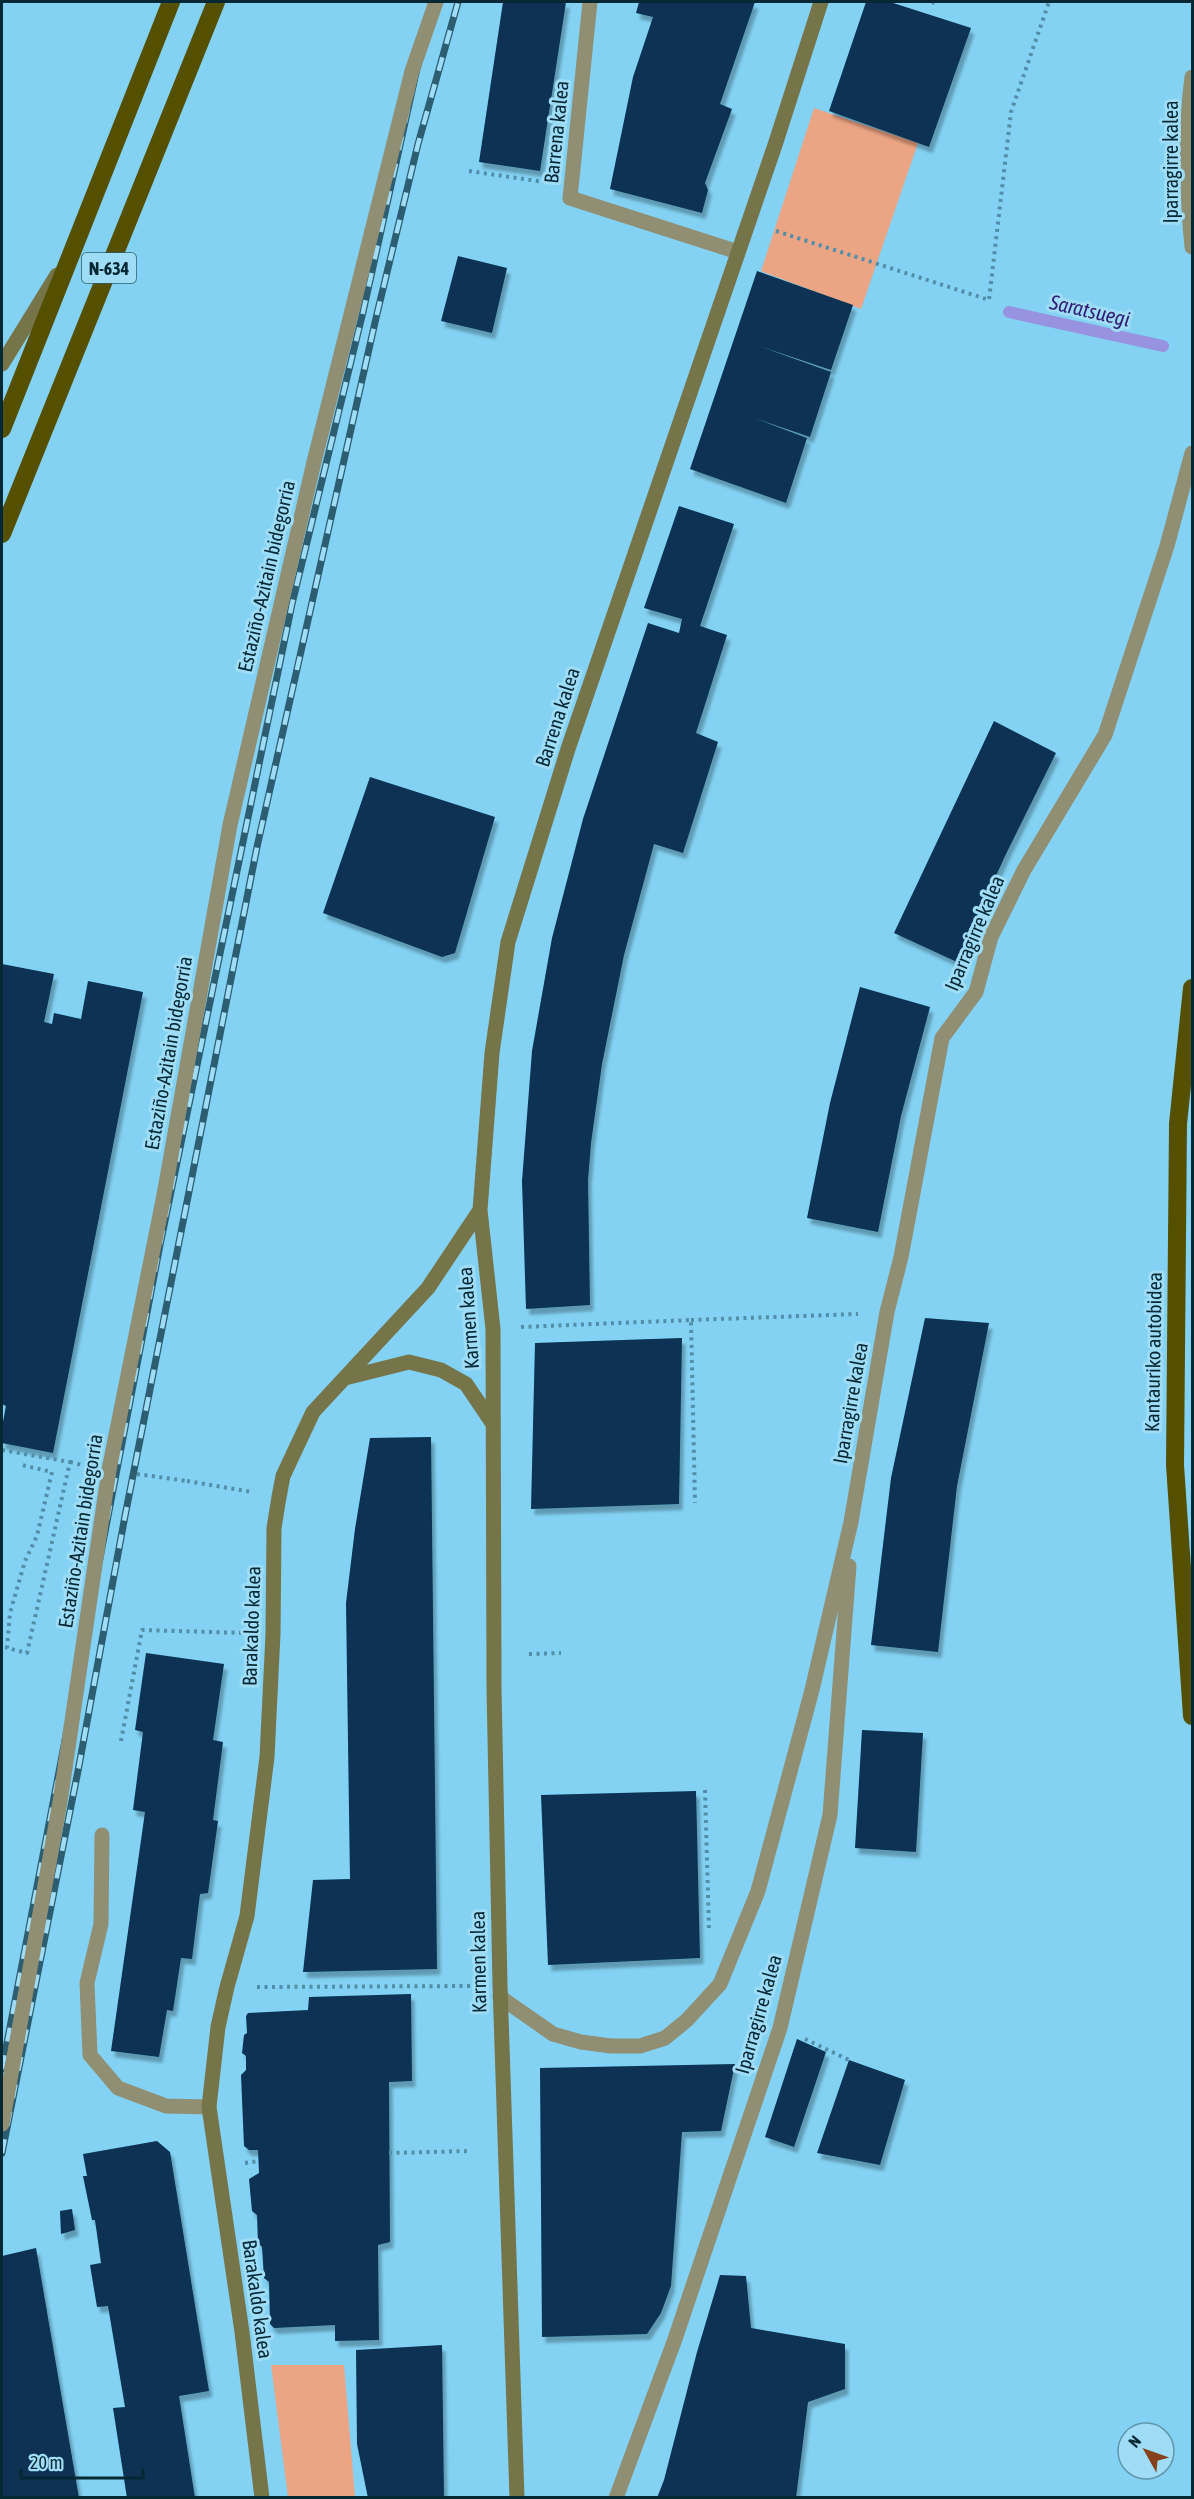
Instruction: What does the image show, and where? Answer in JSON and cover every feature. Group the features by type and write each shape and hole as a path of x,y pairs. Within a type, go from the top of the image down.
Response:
{"highway":[{"name":"N-634","path":"2,429 171,2"},
{"name":"N-634","path":"2,534 216,2"},
{"name":"Kantauriko autobidea","path":"1192,988 1178,1124 1175,1453 1192,1716"}],"street":[{"name":"Estaziño-Azitain bidegorria","path":"2,2124 60,1802 109,1470 164,1195 230,825 314,462 409,83 436,2"},
{"name":"Barrena kalea","path":"590,2 570,198 738,252"},
{"name":"Barrena kalea","path":"480,1210 492,1053 508,942 568,749 821,2"},
{"name":"Iparragirre kalea","path":"1192,77 1189,104 1192,247"},
{"path":"2,364 70,255"},
{"name":"Iparragirre kalea","path":"500,1991 553,2034 581,2042 610,2046 640,2046 665,2038 687,2020 720,1984 758,1891 812,1690 851,1522 887,1312 901,1257 942,1038 976,992 991,937 1024,870 1105,735 1167,546 1192,453"},
{"name":"Barakaldo kalea","path":"262,2498 242,2332 209,2107 218,2027 248,1904 267,1757 273,1634 274,1528 279,1497 283,1476 313,1412 428,1288 480,1210"},
{"name":"Karmen kalea","path":"480,1210 493,1329 494,1687 500,1991 517,2498"},
{"name":"Karmen kalea","path":"345,1378 409,1362 441,1370 466,1384 493,1424"},
{"name":"Iparragirre kalea","path":"616,2498 675,2339 780,2028 830,1815 851,1522"},
{"path":"102,1835 101,1924 87,1983 90,2055 118,2088 166,2106 209,2107"}],"path":[{"path":"932,2 937,4 938,2"},
{"path":"767,228 989,300 1011,112 1049,2"},
{"path":"469,171 571,186"},
{"path":"515,1327 855,1314"},
{"path":"691,1320 695,1503"},
{"path":"2,1450 70,1462 27,1653 7,1648 10,1613 25,1562 37,1536 52,1472 22,1465"},
{"path":"187,1481 279,1497"},
{"path":"121,1741 141,1630 273,1634"},
{"path":"529,1654 561,1653"},
{"path":"705,1790 710,1942"},
{"path":"227,1987 500,1991"},
{"path":"780,2028 849,2060"},
{"path":"389,2153 471,2151"},
{"path":"244,2163 259,2161"}],"shaded area":[{"path":"814,108 918,143 861,309 761,271"},
{"path":"271,2365 344,2365 355,2497 288,2497"}],"building":[{"path":"503,2 566,2 540,171 479,162"},
{"path":"639,2 755,2 720,104 732,109 705,183 708,190 702,213 610,189 633,77 653,17 636,13"},
{"path":"866,2 890,2 971,28 929,147 829,111"},
{"path":"458,256 507,268 492,333 441,321"},
{"path":"757,271 853,305 831,370 759,346 831,372 810,437 754,418 807,438 786,503 690,469"},
{"path":"679,506 734,524 700,626 727,635 696,733 718,742 683,853 654,844 624,955 602,1064 591,1143 588,1180 590,1305 526,1309 522,1181 532,1051 552,938 583,819 648,623 679,633 682,619 644,608"},
{"path":"994,721 1056,753 1005,856 957,962 894,933"},
{"path":"370,777 495,817 455,953 442,957 323,913"},
{"path":"2,964 54,974 44,1022 52,1024 54,1013 81,1019 88,981 143,992 53,1453 2,1443 6,1406 2,1404"},
{"path":"860,987 930,1007 901,1116 878,1232 807,1218 830,1103"},
{"path":"925,1318 989,1323 957,1486 938,1652 871,1645 891,1478"},
{"path":"682,1338 679,1504 531,1509 535,1343"},
{"path":"431,1437 437,1969 303,1972 313,1880 350,1879 346,1603 370,1438"},
{"path":"146,1653 224,1664 213,1740 223,1742 213,1820 218,1821 208,1893 200,1894 192,1959 181,1958 173,2011 167,2010 159,2057 111,2051 145,1812 133,1810 143,1732 135,1730"},
{"path":"862,1730 923,1733 916,1852 855,1848"},
{"path":"696,1791 700,1958 548,1965 541,1795"},
{"path":"411,1994 412,2081 389,2082 390,2242 378,2245 379,2340 335,2341 335,2325 274,2328 270,2324 269,2282 264,2278 262,2247 258,2243 257,2215 252,2211 249,2179 259,2173 258,2150 249,2150 244,2146 241,2075 246,2070 246,2056 242,2053 244,2035 247,2033 246,2016 248,2013 308,2010 309,1997"},
{"path":"797,2039 826,2052 794,2147 765,2137"},
{"path":"849,2060 905,2080 880,2165 817,2153"},
{"path":"735,2064 721,2131 682,2132 671,2286 661,2313 647,2334 542,2337 540,2068"},
{"path":"157,2141 170,2152 209,2391 179,2396 195,2498 127,2498 113,2408 125,2407 108,2306 97,2307 90,2265 101,2263 95,2220 92,2220 83,2176 87,2176 83,2154"},
{"path":"72,2209 75,2230 61,2234 60,2211"},
{"path":"36,2248 79,2498 2,2498 2,2256"},
{"path":"720,2275 746,2276 751,2328 845,2344 845,2389 808,2402 796,2498 657,2498 664,2480 697,2352"},
{"path":"442,2345 444,2498 368,2498 357,2444 356,2350"}],"waterway":[{"name":"Saratsuegi","path":"1009,312 1163,346"}],"railway":[{"path":"2,2069 160,1245 292,604 363,312 434,2"},
{"path":"2,2153 257,847 376,318 418,144 458,2"}]}
